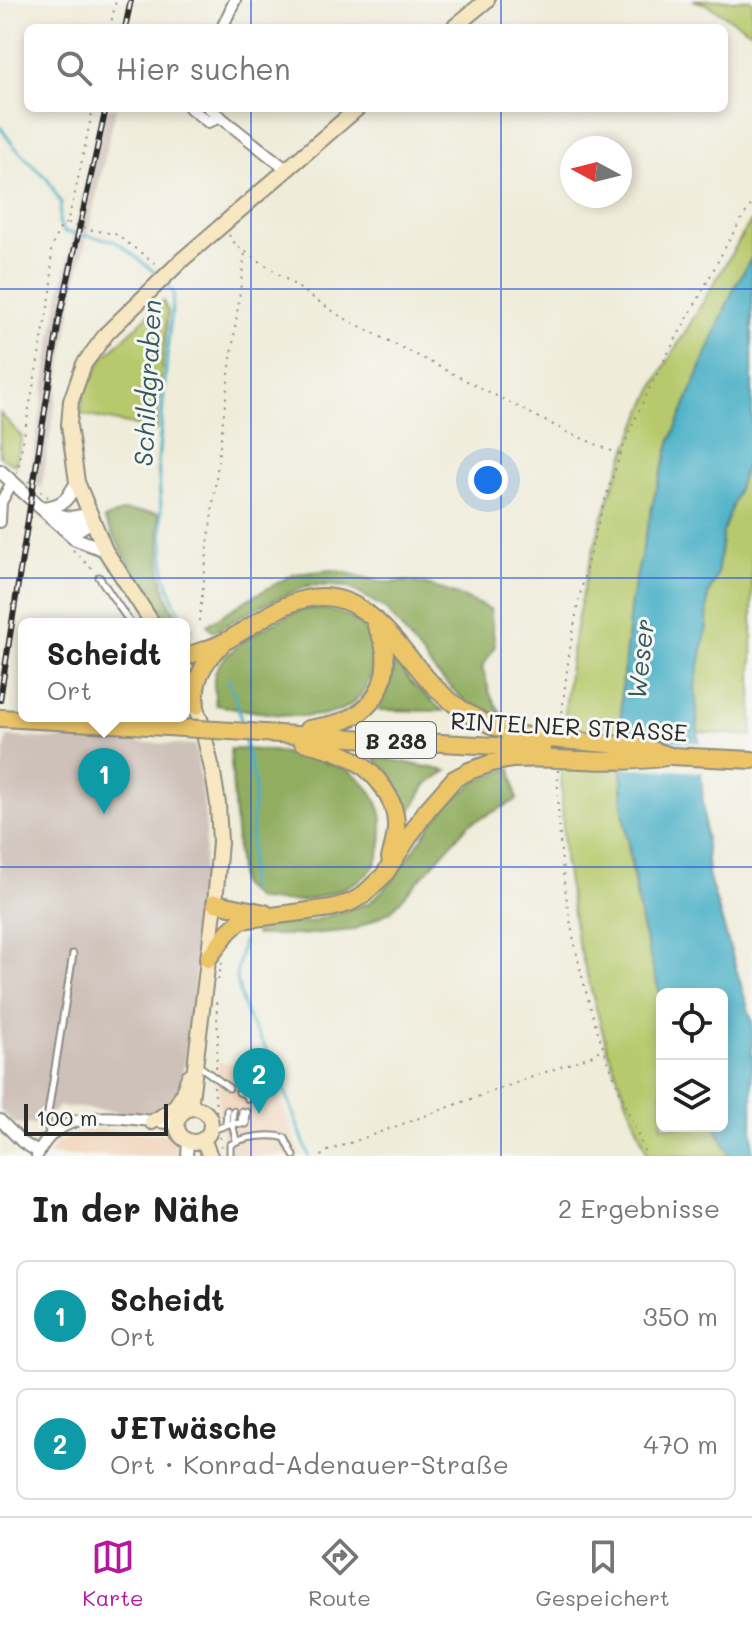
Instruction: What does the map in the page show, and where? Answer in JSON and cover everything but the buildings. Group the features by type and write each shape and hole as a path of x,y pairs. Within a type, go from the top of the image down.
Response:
{"main road":[{"path":"458,24 487,0"},
{"path":"149,618 105,550 77,482 69,425 71,401 84,364 107,333 162,279 353,112"},
{"name":"B 238","path":"190,656 222,643 275,610 305,599 336,598 357,606 387,630 427,679 451,702 535,758 616,762 671,756"},
{"name":"B 238","path":"279,734 335,724 357,714 375,698 385,677 386,654 381,636 369,614"},
{"name":"B 238","path":"196,706 196,684 205,662 222,643"},
{"path":"190,667 205,662"},
{"path":"190,692 210,761 218,804 220,842 195,1109"},
{"name":"RINTELNER STRASSE","path":"86,722 513,746"},
{"name":"B 238","path":"279,734 347,756 370,772 388,793 395,815 395,842 384,875"},
{"name":"B 238","path":"241,920 306,912 349,903 362,896 384,875 426,811 454,779 513,746 538,738 643,747 671,756"},
{"name":"RINTELNER STRASSE","path":"671,756 752,760"},
{"path":"215,903 222,915 241,920"},
{"name":"B 238","path":"215,903 272,915"},
{"path":"208,959 241,920"},
{"path":"195,1109 202,1068 200,1041"},
{"path":"152,1122 170,1112 177,1104 200,1041"},
{"path":"195,1143 210,1121 205,1112 195,1109 182,1112 177,1124 180,1134 210,1156"}],"street":[{"path":"224,24 235,0"},
{"path":"195,112 208,122 221,117"},
{"path":"214,112 286,169"},
{"path":"0,471 19,480 47,506 63,528 81,542 105,550"},
{"path":"0,522 1,502 19,480"},
{"path":"47,506 54,507 63,502 77,482"},
{"path":"47,506 70,518 91,518"},
{"path":"63,528 79,529 91,518"},
{"path":"0,1120 37,1154 50,1136 70,1122 95,1117 177,1124"}],"lane":[{"path":"99,577 127,618"},
{"path":"50,1136 48,1113 73,954"},
{"path":"202,1068 229,1088"},
{"path":"230,1110 229,1123 236,1140"},
{"path":"195,1143 229,1123 246,1124 245,1112"},
{"path":"230,1156 230,1145 236,1140 280,1135 294,1155"}],"path":[{"path":"111,24 116,0"},
{"path":"47,506 19,480 20,464 52,286 51,249 58,231 66,223 74,198 92,112"},
{"path":"221,225 236,245 340,316 567,432 620,454 655,376 752,204"},
{"path":"66,223 115,234 156,263 162,279"},
{"path":"199,621 246,251"},
{"path":"214,1092 218,1036 216,989 219,976"},
{"path":"321,1156 339,1146 593,1055 603,1047 646,1156"},
{"path":"152,1122 195,1143"}],"shaded area":[{"path":"102,112 115,112 73,299 41,489 30,479 57,307"},
{"path":"7,737 195,745 206,831 192,1025 181,1080 175,1094 161,1110 146,1115 60,1106 36,1125 14,1123 0,1110 0,786"},
{"path":"218,1062 244,1064 271,1076 301,1156 225,1156 219,1119"},
{"path":"90,1128 163,1134 172,1137 195,1156 48,1156 59,1140 62,1142"}],"green space":[{"path":"693,0 752,0 752,32 706,4"},
{"path":"752,219 752,257 734,288 671,440 654,498 631,601 621,696 621,733 564,729 574,638 583,593 622,461 663,370"},
{"path":"163,301 168,312 156,430 80,414 84,393 103,358"},
{"path":"0,413 22,437 15,465 0,455"},
{"path":"752,448 752,736 698,732 695,686 707,626 708,595 717,575 723,532"},
{"path":"124,511 159,513 161,577 178,618 167,618 104,519"},
{"path":"332,570 381,582 423,584 490,609 495,646 482,667 490,694 504,719 468,704 436,673 386,609 348,587 310,585 260,606 214,632 207,625 294,574"},
{"path":"319,608 353,620 367,636 373,662 371,672 365,689 353,703 332,713 299,716 216,705 215,673 227,655 274,623 300,611"},
{"path":"391,655 411,682 443,711 378,710 393,675"},
{"path":"230,749 303,756 342,767 357,776 374,796 382,819 380,849 372,869 351,885 314,898 257,900 240,885"},
{"path":"373,756 447,771 425,786 406,820 401,800"},
{"path":"561,764 621,768 630,861 642,927 658,988 656,1132 718,1132 730,1156 648,1156 608,1051 577,939 564,858"},
{"path":"511,768 517,800 469,824 391,911 354,930 255,935 256,926 309,922 369,903 393,880 453,799 479,780"}],"water":[{"name":"Weser","path":"752,257 752,448 723,532 717,575 708,595 707,626 695,686 708,874 752,1022 752,1156 730,1156 718,1132 728,1132 728,988 658,988 642,926 623,810 621,696 631,601 654,498 671,440 734,288"}],"pier":[{"path":"617,738 703,743 705,772 617,767"}],"waterway":[{"name":"Schildgraben","path":"0,127 13,145 48,180 61,203 59,222 64,232 112,240 159,276"},
{"name":"Schildgraben","path":"166,284 174,293 158,462 165,576 184,618"},
{"name":"Schildgraben","path":"228,680 237,700 242,726"},
{"name":"Schildgraben","path":"244,737 255,785 248,892"},
{"name":"Schildgraben","path":"243,941 236,976 242,1003 275,1064 309,1156"}],"railway":[{"path":"126,24 131,0"},
{"path":"0,700 59,320 105,112"}],"place":[{"name":"Scheidt","path":"104,814"},
{"name":"JETwäsche","path":"259,1114"}]}
